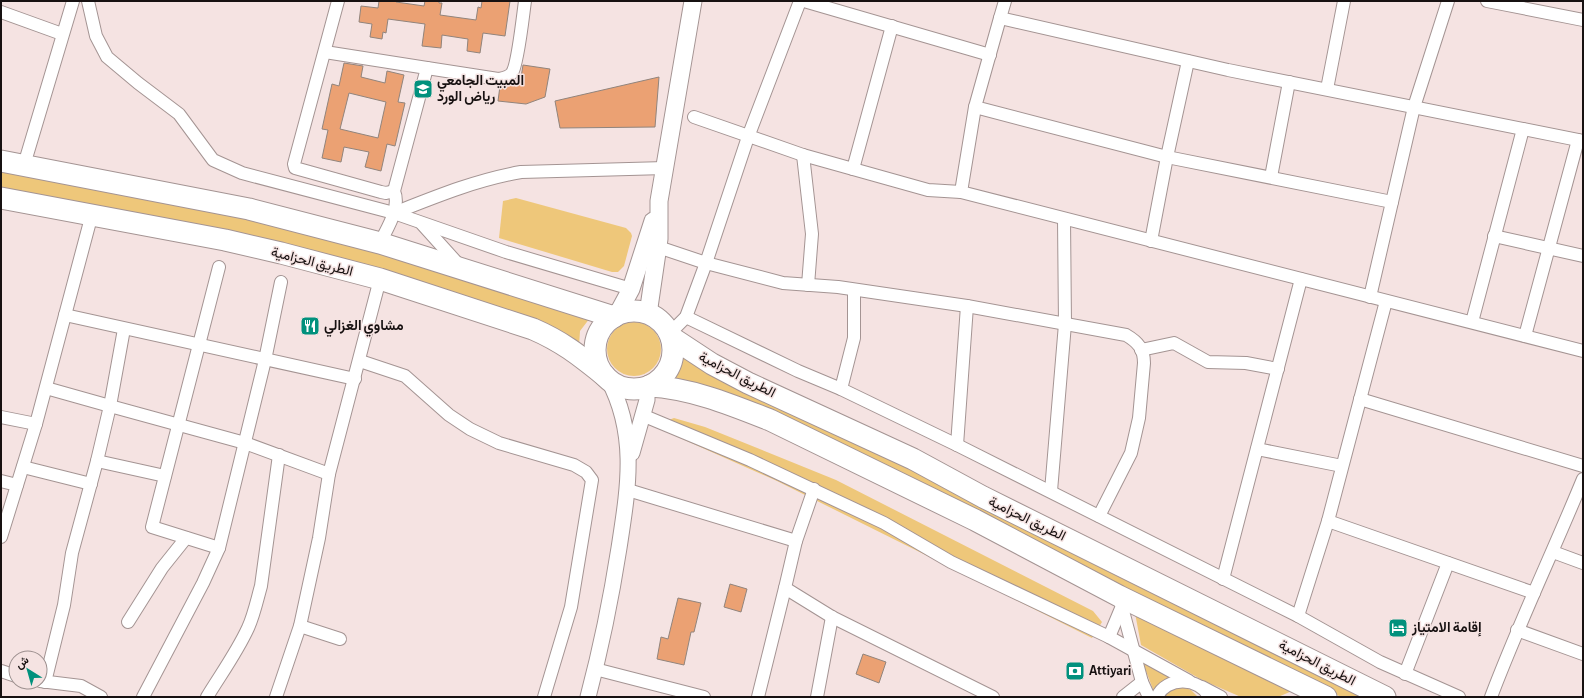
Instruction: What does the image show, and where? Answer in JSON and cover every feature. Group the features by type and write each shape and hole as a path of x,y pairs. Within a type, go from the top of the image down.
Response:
{"highway":[{"path":"1,161 249,209 380,243 615,316"},
{"name":"الطريق الحزامية","path":"1,198 225,240 380,279 540,332 574,350 606,378 622,387 638,389 648,386 684,391 741,408 770,420 975,520 1121,601 1311,695"},
{"path":"606,378 598,367 595,356 595,344 598,333 605,324 615,316 638,311 648,314"},
{"name":"الطريق الحزامية","path":"648,314 658,319 670,336 712,364 748,383 913,459 990,500 1385,697"},
{"path":"648,386 659,380 669,366 673,349 670,336"}],"main road":[{"path":"648,314 658,247 660,201 693,1"},
{"path":"615,316 631,289 642,260 660,201"}],"street":[{"path":"24,165 73,1"},
{"path":"88,1 96,36 107,57 133,80 179,114 213,160 242,173 394,213 506,252 631,289"},
{"path":"338,1 294,164 295,168 381,192 386,193 394,190"},
{"path":"325,52 498,79 506,78 512,72 515,61 525,1"},
{"path":"670,336 686,316 706,263 748,137 800,1"},
{"path":"804,1 990,55"},
{"path":"961,192 975,107 1005,1"},
{"path":"1327,89 1344,1"},
{"path":"1370,297 1414,107 1448,1"},
{"path":"1487,1 1583,20"},
{"path":"1,12 62,34"},
{"path":"1000,18 1188,61 1580,141 1548,247 1525,336"},
{"path":"853,169 892,26"},
{"path":"1151,241 1167,157 1188,61"},
{"path":"380,243 394,213 396,196 394,190 427,68"},
{"path":"1270,178 1289,82"},
{"path":"975,107 1167,157 1392,202"},
{"path":"694,117 803,155 928,190 961,192 1583,351"},
{"path":"1472,322 1523,129"},
{"path":"803,155 812,234 808,285"},
{"path":"394,213 470,183 521,172 665,168"},
{"path":"1,537 36,424 92,214"},
{"path":"1051,491 1065,324 1064,219"},
{"path":"422,224 464,270"},
{"path":"1494,236 1583,256"},
{"path":"658,247 706,263 757,277 967,306 1126,335 1136,341 1141,350 1144,363 1137,434 1125,468 1099,516"},
{"path":"219,266 152,528 219,548"},
{"path":"276,697 300,626 319,538 329,474 360,361 380,279"},
{"path":"1223,578 1301,280"},
{"path":"143,697 204,583 219,548 266,360 282,282"},
{"path":"841,389 854,338 854,290"},
{"path":"1298,616 1328,521 1386,301"},
{"path":"957,444 967,306"},
{"path":"65,315 355,379"},
{"path":"686,316 798,371 841,389 957,444 1298,616 1404,674 1459,697"},
{"path":"48,660 64,605 72,553 110,406 124,329"},
{"path":"1141,350 1174,344 1208,362 1246,363 1278,369"},
{"path":"360,361 405,376 449,415 470,429 498,443 574,465 586,472 592,480 571,607 544,697"},
{"path":"588,697 603,642 615,577 628,490 629,464 625,425 616,395 606,378"},
{"path":"629,464 647,400 648,386"},
{"path":"46,388 245,443 329,474"},
{"path":"1360,399 1583,466"},
{"path":"642,416 750,460 814,489 884,523 951,562 1135,650 1221,697"},
{"path":"1,417 36,424"},
{"path":"1257,449 1342,466"},
{"path":"207,697 249,627 261,586 279,455"},
{"path":"97,461 165,476"},
{"path":"23,466 91,484"},
{"path":"1491,697 1517,630 1553,552 1583,479"},
{"path":"1,481 17,485"},
{"path":"758,697 786,588 796,540 814,489"},
{"path":"628,490 796,540"},
{"path":"1328,521 1534,593"},
{"path":"128,622 162,568 186,538"},
{"path":"1553,552 1583,563"},
{"path":"1404,674 1448,563"},
{"path":"786,588 832,617 993,697"},
{"path":"1108,637 1121,601"},
{"path":"1121,601 1135,650 1142,682 1149,697"},
{"path":"817,697 832,617"},
{"path":"300,626 340,639"},
{"path":"1517,630 1583,654"},
{"path":"596,669 703,697"},
{"path":"1157,697 1167,686 1178,681 1195,684 1209,697"},
{"path":"48,682 81,686 101,697"},
{"path":"1123,697 1142,682"}],"shaded area":[{"path":"1,167 285,227 593,314 580,331 579,346 558,335 1,190"},
{"path":"516,198 626,228 632,236 624,266 618,272 612,272 499,238 503,201"},
{"path":"629,322 639,322 649,326 657,334 661,344 661,354 657,364 649,372 639,376 629,376 619,372 611,364 607,354 607,344 611,334 619,326"},
{"path":"682,353 1365,697 1341,697 1217,634 673,381"},
{"path":"674,418 705,427 836,480 1093,611 1102,622 1092,638 777,481 653,426"},
{"path":"1135,613 1292,691 1278,697 1241,697 1202,680 1141,645"},
{"path":"1142,661 1174,680 1156,697"},
{"path":"1183,687 1191,690 1198,697 1163,697 1172,690"}],"building":[{"path":"379,1 396,1 424,6 425,1 439,1 439,3 442,3 440,15 476,20 478,7 481,8 482,1 510,1 505,36 483,33 480,53 467,51 468,39 442,35 441,48 422,46 425,24 388,19 386,33 383,32 382,39 370,37 372,24 359,22 361,6 378,8"},
{"path":"344,63 363,66 361,77 385,83 387,71 404,75 398,102 405,103 395,146 387,144 381,171 365,167 369,152 344,147 341,162 322,158 328,130 322,129 332,84 339,86","holes":["349,93 386,102 378,138 340,129"]},
{"path":"523,65 550,69 545,97 526,104 498,101 500,86 520,84"},
{"path":"659,77 655,127 560,128 555,101"},
{"path":"730,584 747,589 741,612 724,607"},
{"path":"678,598 701,603 694,632 691,632 684,665 657,659 661,637 668,639"},
{"path":"863,654 886,662 879,683 856,674"}],"place":[{"name":"المبيت الجامعي رياض الورد","path":"423,89"},
{"name":"مشاوي الغزالي","path":"310,326"},
{"name":"إقامة الامتياز","path":"1398,628"},
{"name":"Attiyari","path":"1075,671"}]}
